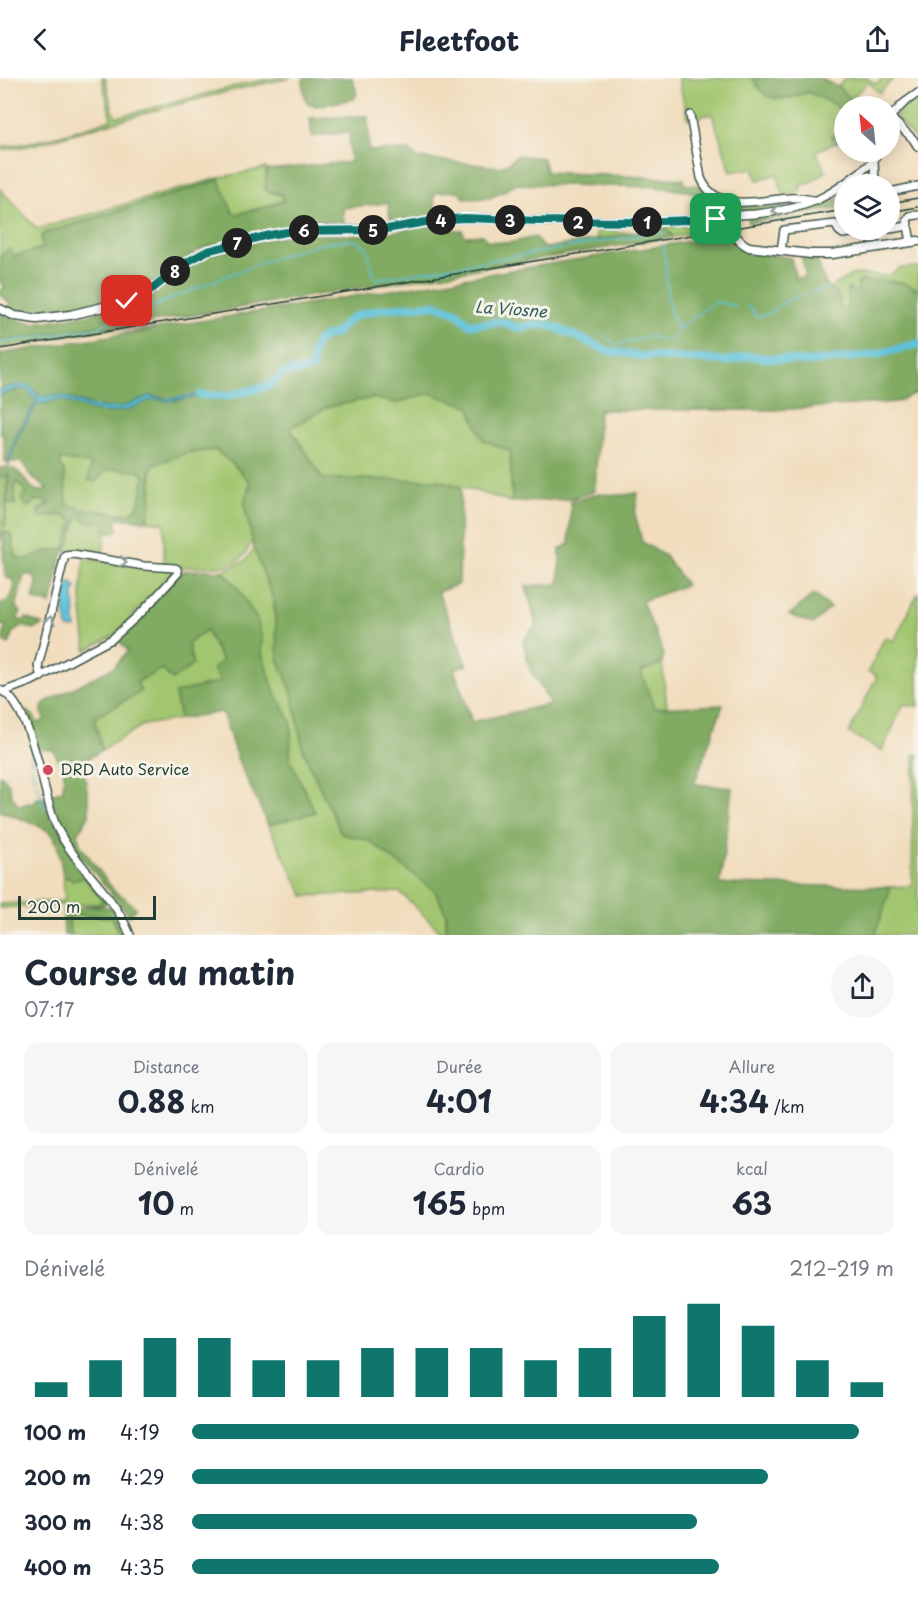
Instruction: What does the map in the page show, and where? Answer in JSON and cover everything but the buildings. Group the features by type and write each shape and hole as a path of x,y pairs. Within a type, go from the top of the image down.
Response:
{"main road":[{"path":"0,309 15,316 27,318 55,317 116,304 143,294 189,261 212,249 293,231 381,230 459,218 638,222 714,219 728,226 746,246 832,254 914,241"}],"street":[{"path":"900,107 918,93"},
{"path":"690,115 701,178 704,186 720,199 732,203 792,197 817,201"},
{"path":"900,127 918,147"},
{"path":"714,219 792,209 817,201 843,185 872,162"},
{"path":"900,190 918,186"},
{"path":"914,241 907,218 918,215"},
{"path":"728,226 728,219 734,216"},
{"path":"781,251 784,230 834,224"},
{"path":"900,227 908,226"},
{"path":"3,691 40,677 116,636 148,606 178,570 175,567 144,566 67,554 64,557 40,654 38,666 40,677"},
{"path":"3,691 10,696 24,721 33,744 57,828 118,911 129,933"}],"green space":[{"path":"102,78 105,78 113,111 117,117 244,84 276,78 291,78 197,100 39,143 0,150 0,147 56,136 111,119"},
{"path":"303,78 352,78 357,94 354,99 316,106 309,105 304,92"},
{"path":"678,78 753,78 764,93 776,99 791,98 808,92 834,104 834,135 832,136 834,143 816,151 826,172 808,184 801,184 800,192 783,194 777,174 757,180 753,168 731,172 712,114 688,119"},
{"path":"753,78 820,78 838,87 848,96 834,96 834,104 808,92 783,98 770,97 758,87"},
{"path":"845,78 868,78 875,84 885,78 894,78 879,93 868,82 854,96 848,96 838,87"},
{"path":"918,96 918,142 900,122 900,109"},
{"path":"368,116 369,151 408,150 418,158 500,167 517,155 543,158 546,172 684,179 685,185 700,185 715,198 708,200 693,192 656,187 515,184 489,198 466,199 458,191 438,192 434,195 436,216 391,224 388,203 343,208 344,227 263,233 209,246 197,251 150,287 123,299 53,315 27,316 8,309 11,304 0,294 4,286 0,282 0,257 9,249 15,256 43,248 41,237 43,234 219,180 233,213 269,206 284,200 278,193 266,191 267,170 350,162 349,132 312,137 310,118"},
{"path":"266,168 266,191 282,195 284,200 269,206 233,213 219,180 43,234 41,237 43,248 15,256 8,249 0,257 0,189 38,229 218,178"},
{"path":"781,200 783,208 718,215 718,201 729,204"},
{"path":"834,200 834,209 748,223 748,217"},
{"path":"448,222 450,230 462,230 465,236 483,235 487,241 509,243 535,237 542,247 547,248 662,229 667,230 673,237 108,329 97,326 0,342 0,313 23,322 35,323 87,315 128,305 148,296 196,261 208,255 260,241 298,234 381,234"},
{"path":"713,222 722,227 673,237 671,233 662,229 597,240 597,225 614,225 617,233 647,231 649,225"},
{"path":"727,235 742,248 750,251 791,258 796,279 806,276 802,258 817,258 825,283 839,297 840,309 848,306 847,290 849,288 855,292 858,291 858,283 861,281 898,282 918,290 918,392 897,402 774,410 599,410 595,491 570,499 512,502 510,451 483,440 469,406 429,393 396,403 372,398 327,407 290,428 323,479 439,480 461,487 459,584 438,592 467,665 454,669 472,722 550,704 530,669 523,641 536,625 526,586 559,584 560,549 569,544 571,502 596,494 638,493 635,514 642,542 665,556 686,585 642,601 664,654 662,663 641,672 654,708 723,705 694,784 732,788 720,884 891,887 875,935 446,935 446,913 435,891 368,840 342,834 325,799 303,750 292,692 278,658 274,601 254,549 245,506 249,481 215,450 186,453 153,465 150,477 151,507 145,521 120,518 116,522 117,531 106,533 103,529 103,521 89,523 81,518 85,509 131,513 138,506 142,494 144,477 141,472 115,469 106,471 95,482 88,480 91,464 61,459 67,504 81,509 66,551 62,554 51,604 33,600 37,583 33,575 24,575 16,608 21,612 17,619 23,621 26,618 43,625 34,629 22,626 12,633 10,643 3,640 5,627 0,626 0,604 10,598 14,584 14,580 7,578 5,572 4,533 12,535 16,557 25,560 64,548 73,523 72,520 61,515 41,518 38,510 50,502 35,500 30,506 25,506 21,499 27,492 17,482 15,504 7,502 9,473 7,476 0,477 0,468 15,470 37,491 47,489 32,478 22,462 10,462 18,435 39,402 59,399 95,411 109,412 153,399 175,401 209,397 209,394 167,399 150,396 128,406 116,408 96,407 62,396 39,397 33,389 13,386 0,390 0,354"},
{"path":"918,267 918,290 898,282 861,281 858,291 851,289 848,294 848,306 843,310 839,308 836,294 828,289 853,274 886,276 899,268"},
{"path":"97,326 108,329 0,347 0,342"},
{"path":"23,388 29,390 37,401 17,434 8,463 5,461 4,442 0,432 0,395"},
{"path":"429,393 469,406 483,440 510,451 512,502 439,480 323,479 290,428 327,407 372,398 396,403"},
{"path":"215,450 249,481 245,509 253,539 243,557 226,566 164,565 164,523 145,521 148,518 152,486 151,467 173,456"},
{"path":"61,459 91,464 106,471 115,468 141,472 144,477 139,502 130,514 85,510 93,523 103,521 103,529 106,533 102,557 66,551 81,509 67,504"},
{"path":"7,476 4,527 7,502 15,504 16,482 27,492 25,495 32,502 35,500 50,502 45,505 49,517 61,515 72,520 64,548 24,560 16,557 12,535 3,531 0,543 0,477"},
{"path":"254,549 274,601 278,658 292,692 303,750 342,834 368,840 435,891 446,913 446,935 400,892 304,896 268,825 315,812 290,760 291,722 274,690 261,651 262,639 237,587 223,571 245,561"},
{"path":"84,559 172,569 173,572 114,636 86,650 81,597"},
{"path":"182,571 223,571 237,587 257,619 262,639 261,651 274,690 291,722 290,760 315,812 268,825 237,758 222,712 180,719 175,693 220,682 213,668 222,661 206,630 188,644 193,665 172,680 162,669 137,682 141,692 94,718 102,750 83,762 89,815 78,834 80,845 115,892 136,908 130,916 70,843 59,826 49,795 63,790 64,771 53,750 38,749 24,713 26,711 33,715 40,723 44,717 42,710 44,703 114,667 128,651 117,639"},
{"path":"918,593 918,706 903,705 882,751 849,733 877,676 868,672 885,637 894,641"},
{"path":"814,594 830,608 813,624 789,615"},
{"path":"206,630 222,661 220,682 175,693 180,719 143,725 102,750 94,717 141,692 137,682 162,668 172,679 188,644"},
{"path":"662,663 667,707 654,708 641,672"},
{"path":"914,754 918,754 918,935 875,935 891,887 912,886"},
{"path":"0,775 8,782 12,796 19,806 44,797 49,815 107,901 105,904 82,905 99,904 102,900 84,877 76,880 63,876 58,848 52,834 0,811"},
{"path":"63,876 72,880 84,877 102,900 100,904 0,908 0,904 65,900"},
{"path":"110,907 122,922 125,935 120,935 110,916 76,915 69,917 70,935 64,935 63,908"},
{"path":"76,915 112,917 120,935 70,935 69,917"}],"water":[{"path":"27,385 39,397 62,396 90,406 107,408 123,407 150,396 167,399 209,394 209,397 169,401 153,399 127,410 109,412 95,411 59,399 39,402 18,435 8,468 17,434 37,401 27,389 16,389 0,395 0,390"},
{"path":"70,583 76,588 74,591 76,628 71,629 67,627 64,606 67,585"}],"waterway":[{"path":"0,343 101,327 113,319 130,316 285,254 344,240 364,245 376,279 657,232 662,233 663,236"},
{"path":"664,245 668,302 679,329"},
{"path":"807,294 829,287"},
{"path":"746,306 752,309 755,316 764,316 784,303 804,295"},
{"path":"602,334 617,345 650,336 667,341 684,324 715,302 736,306"},
{"name":"La Viosne","path":"200,395 228,396 264,387 284,373 312,368 313,351 318,341 337,333 355,316 381,309 427,305 436,305 456,312 469,324 504,322 519,328 539,324 552,326 609,351 641,356 729,361 746,356 809,362 874,355 918,344"},
{"path":"32,753 31,762 35,779"},
{"path":"36,783 45,809"}],"railway":[{"path":"900,201 918,198"},
{"path":"900,210 918,207"},
{"path":"0,349 834,212"}],"place":[{"name":"DRD Auto Service","path":"48,770"}],"route":[{"path":"127,301 148,292 189,261 207,251 293,231 381,230 453,218 638,222 716,219"}]}
